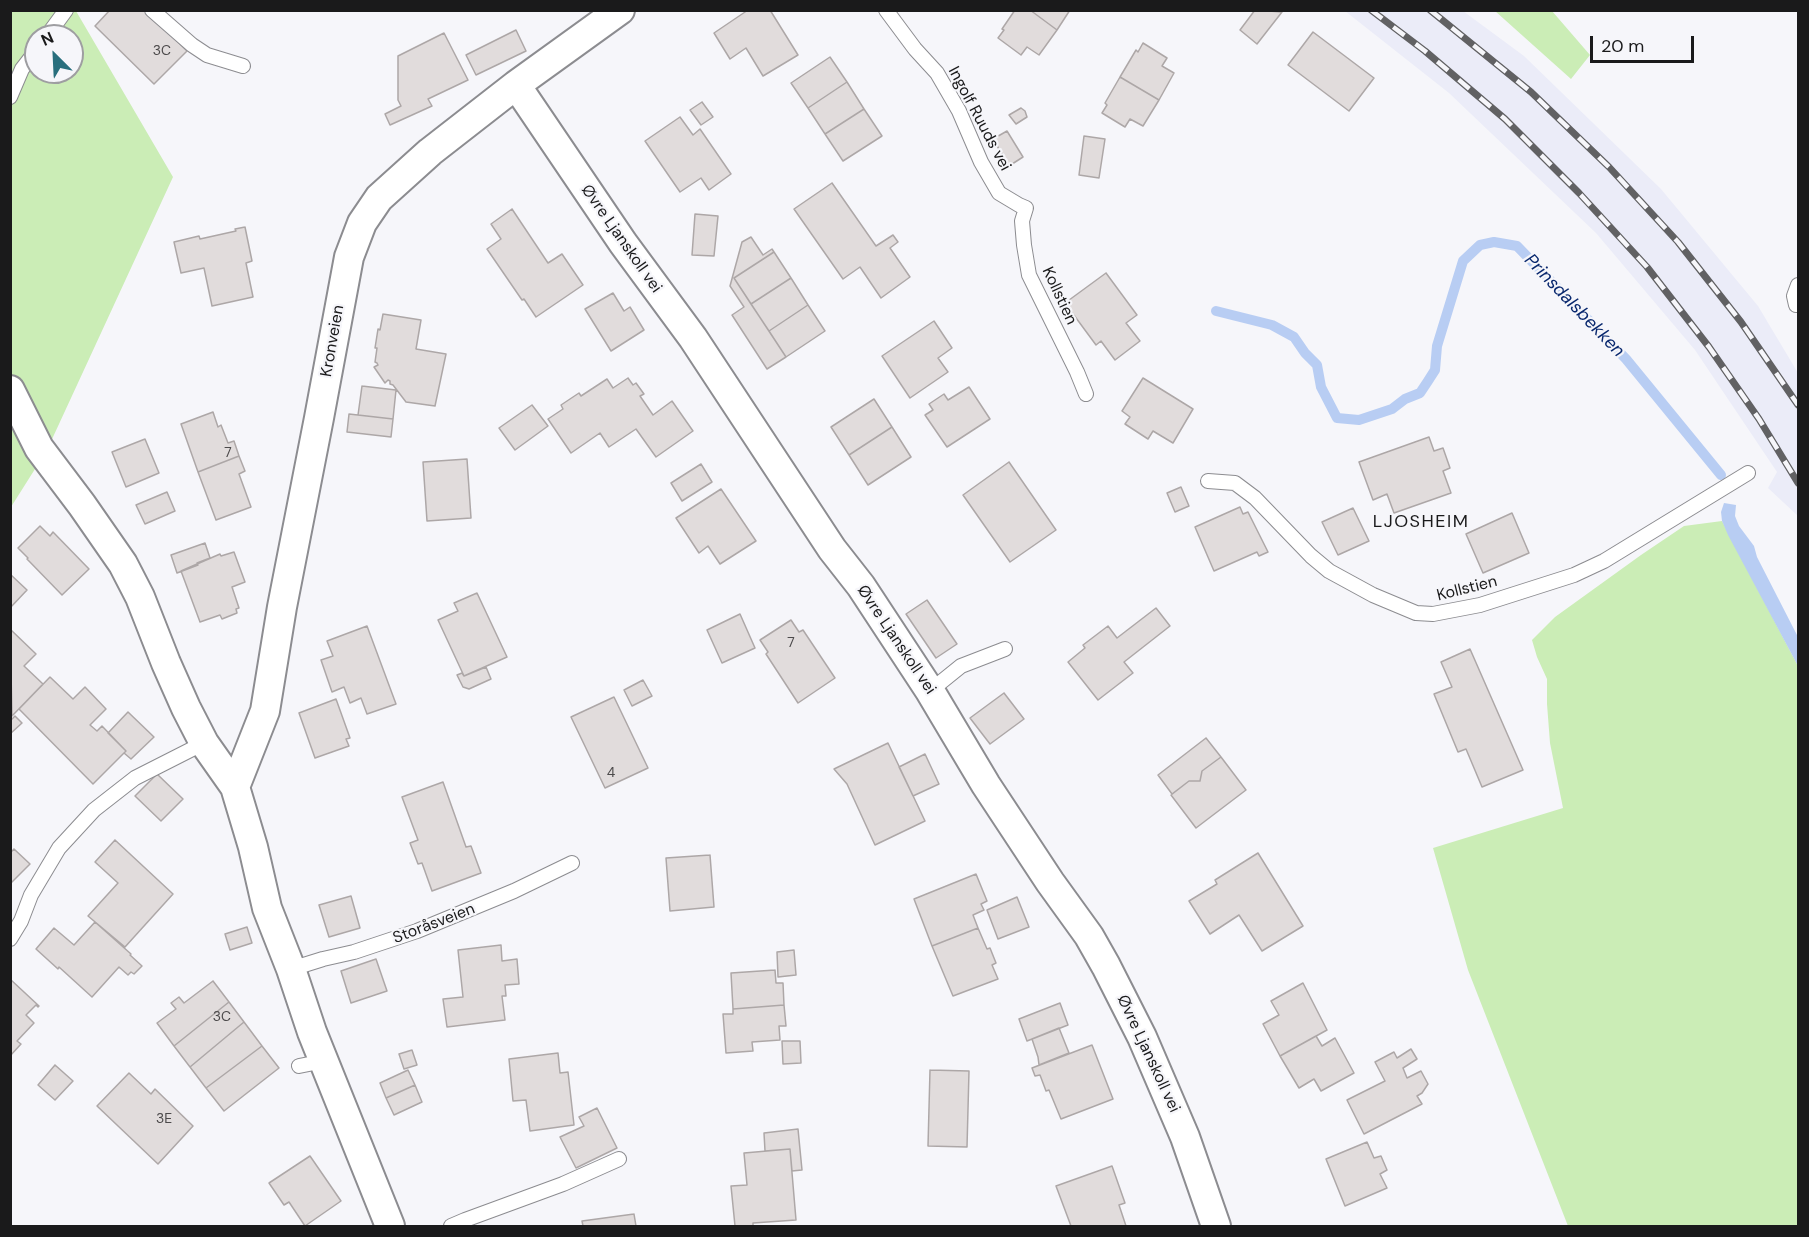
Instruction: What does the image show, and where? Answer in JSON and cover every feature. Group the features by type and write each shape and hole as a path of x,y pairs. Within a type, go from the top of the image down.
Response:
{"street":[{"name":"Kronveien","path":"234,787 265,711 282,607 349,257 362,224 379,198 430,152 516,85 620,10"},
{"name":"Øvre Ljanskoll vei","path":"516,85 623,243 693,338 832,549 861,586 930,691 986,785 1089,936 1142,1037 1185,1137 1216,1227"},
{"path":"10,390 39,448 123,564 140,597 166,663 204,743 234,787 253,847 267,908 312,1032 311,1063 390,1227"}],"lane":[{"path":"56,24 66,10"},
{"path":"152,10 207,56 243,66"},
{"name":"Ingolf Ruuds vei","path":"886,10 915,49 937,73 959,111 981,162 999,193 1026,208"},
{"path":"10,97 24,66"},
{"name":"Kollstien","path":"1026,208 1022,221 1029,275 1086,394"},
{"path":"1796,305 1794,296 1798,285"},
{"name":"Kollstien","path":"1208,481 1235,483 1255,498 1311,556 1329,571 1373,595 1416,613 1433,614 1480,605 1574,575 1604,561 1748,473"},
{"path":"930,691 961,666 1005,649"},
{"path":"10,939 21,921 31,895 59,848 94,810 135,778 204,743"},
{"name":"Storåsveien","path":"291,969 354,952 417,931 514,891 572,863"},
{"path":"451,1227 563,1185 619,1160"}],"shaded area":[{"path":"1345,11 1463,11 1524,56 1661,189 1758,306 1798,373 1798,516 1768,488 1777,472 1695,350 1596,233 1449,93"}],"green space":[{"path":"11,11 76,11 84,24 24,24 24,84 84,84 84,25 173,177 47,450 11,507"},
{"path":"1495,11 1552,11 1590,55 1571,79"},
{"path":"1722,521 1798,666 1798,1226 1568,1226 1468,970 1433,848 1563,808 1550,743 1547,679 1532,640 1555,617 1684,526"}],"water":[{"path":"1724,503 1736,505 1735,516 1739,526 1754,546 1757,557 1798,637 1798,666 1728,535 1722,521 1721,512"}],"building":[{"path":"110,10 146,10 187,51 154,84 95,26"},
{"path":"748,10 770,10 798,55 763,76 746,48 730,59 714,33"},
{"path":"1015,10 1030,10 1057,30 1039,55 1027,47 1021,55 998,38"},
{"path":"1030,10 1070,10 1057,30"},
{"path":"1255,10 1282,12 1257,44 1240,30"},
{"path":"516,30 526,51 476,75 466,55"},
{"path":"1313,32 1374,78 1349,111 1288,65"},
{"path":"444,33 468,80 428,99 432,106 390,125 385,114 401,106 398,100 398,56"},
{"path":"1143,43 1167,58 1162,66 1174,73 1159,100 1120,77 1136,50 1138,52"},
{"path":"830,57 847,82 808,108 791,83"},
{"path":"1120,77 1159,100 1143,126 1130,119 1125,127 1102,113"},
{"path":"847,82 864,109 825,134 808,108"},
{"path":"702,102 713,117 701,125 690,110"},
{"path":"1021,108 1027,117 1016,124 1009,115"},
{"path":"864,109 882,136 843,161 825,134"},
{"path":"680,117 693,135 700,129 731,174 709,190 701,178 680,192 645,141"},
{"path":"1007,131 1023,157 1009,166 993,139"},
{"path":"1084,136 1105,139 1099,178 1079,175"},
{"path":"832,183 876,246 893,235 898,242 890,248 910,277 881,298 860,267 843,279 794,209"},
{"path":"512,209 548,263 562,254 583,285 536,317 487,249 501,239 491,224"},
{"path":"695,214 718,216 714,256 692,255"},
{"path":"245,227 252,261 246,263 253,297 212,306 204,268 181,273 174,242 199,236 200,239"},
{"path":"751,237 763,255 772,249 774,252 734,278 786,357 767,369 732,315 744,307 730,286 742,242"},
{"path":"774,252 791,278 751,304 734,278"},
{"path":"1106,273 1137,315 1126,323 1140,341 1115,360 1101,341 1096,345 1065,303"},
{"path":"791,278 808,305 769,331 751,304"},
{"path":"613,293 624,311 630,307 644,330 611,351 585,309"},
{"path":"808,305 825,331 786,357 769,331"},
{"path":"383,314 421,320 416,349 446,354 435,406 406,402 390,384 390,381 385,383 374,367 378,365 375,362 377,348 375,348"},
{"path":"934,321 952,348 938,358 948,372 910,398 882,356"},
{"path":"628,378 633,385 636,383 644,394 640,396 653,415 672,401 693,431 656,457 636,429 609,447 600,433 571,453 548,419 563,409 561,405 579,393 581,396 607,379 613,388"},
{"path":"1143,378 1193,409 1173,443 1153,431 1148,439 1125,424 1130,417 1122,411"},
{"path":"362,386 396,390 393,419 358,415"},
{"path":"969,387 990,419 947,447 925,415 933,410 929,404 944,394 948,400"},
{"path":"874,399 892,427 849,455 831,427"},
{"path":"532,405 548,426 515,450 499,428"},
{"path":"213,412 218,427 221,425 228,443 234,441 239,456 198,472 181,424"},
{"path":"349,414 393,419 391,437 347,432"},
{"path":"892,427 911,457 868,485 849,455"},
{"path":"1429,437 1434,451 1443,448 1450,468 1443,471 1451,493 1394,513 1387,494 1373,500 1359,462"},
{"path":"145,439 159,473 126,487 112,452"},
{"path":"239,456 245,471 239,474 251,507 216,520 198,472"},
{"path":"467,459 471,518 427,521 423,462"},
{"path":"1009,462 1056,530 1010,562 963,495"},
{"path":"701,464 712,482 682,501 671,483"},
{"path":"1181,487 1189,506 1175,512 1167,493"},
{"path":"721,489 756,541 720,564 708,546 699,553 676,518"},
{"path":"167,492 175,511 145,524 136,505"},
{"path":"1240,507 1243,514 1248,512 1268,552 1259,556 1257,552 1214,571 1195,527"},
{"path":"1353,508 1369,541 1338,555 1322,522"},
{"path":"1512,513 1529,553 1483,573 1466,534"},
{"path":"40,526 50,536 53,532 89,569 62,595 18,548"},
{"path":"205,543 210,558 177,573 171,555"},
{"path":"234,552 245,582 232,587 239,608 236,609 237,613 222,619 220,615 200,622 181,571 220,554 221,556"},
{"path":"10,574 27,590 10,608"},
{"path":"477,593 507,657 464,676 438,620 458,611 454,603"},
{"path":"927,600 957,644 936,658 906,614"},
{"path":"1156,608 1170,626 1124,662 1133,673 1098,700 1068,662 1085,648 1083,645 1108,626 1117,638"},
{"path":"740,614 755,648 722,663 707,630"},
{"path":"791,620 799,632 803,630 835,678 798,703 766,654 768,652 760,640"},
{"path":"367,626 396,704 367,714 361,698 350,703 344,687 332,692 321,660 333,656 327,641"},
{"path":"10,629 36,654 24,666 43,684 12,716"},
{"path":"1470,649 1523,770 1482,787 1466,749 1458,752 1434,694 1452,687 1441,662"},
{"path":"486,667 491,679 469,689 463,687 457,675 462,673 464,676"},
{"path":"50,677 73,699 85,687 106,709 90,725 97,731 102,726 126,751 93,784 19,709"},
{"path":"643,680 652,696 632,706 624,690"},
{"path":"1004,693 1024,719 990,744 970,718"},
{"path":"614,697 648,768 605,788 571,717"},
{"path":"336,699 350,738 346,739 349,746 315,758 299,713"},
{"path":"128,712 154,737 131,759 108,733"},
{"path":"15,716 22,723 10,734 10,721"},
{"path":"1206,738 1221,757 1202,771 1200,781 1189,781 1172,794 1158,775"},
{"path":"888,743 925,821 875,845 847,784 834,769"},
{"path":"925,754 939,784 913,796 899,767"},
{"path":"1221,757 1246,790 1196,828 1171,795 1189,781 1200,781 1202,771"},
{"path":"157,774 183,799 161,821 135,796"},
{"path":"443,782 466,847 471,846 481,873 432,891 422,863 418,864 410,843 418,840 402,797"},
{"path":"115,840 173,894 125,947 88,916 118,883 95,862"},
{"path":"14,849 30,864 10,884 10,853"},
{"path":"1258,853 1303,926 1262,951 1239,915 1210,934 1189,901 1217,884 1215,880"},
{"path":"710,855 714,907 670,911 666,858"},
{"path":"976,874 987,901 981,904 984,910 973,915 978,928 932,946 914,899"},
{"path":"351,896 360,928 329,937 319,905"},
{"path":"1017,897 1029,927 998,939 987,910"},
{"path":"95,922 142,966 134,974 131,972 128,975 119,967 92,997 36,949 54,928 74,945"},
{"path":"247,927 252,943 230,950 225,934"},
{"path":"978,928 996,963 992,965 998,979 953,996 932,946"},
{"path":"501,945 502,961 517,959 519,984 505,985 506,996 502,996 505,1020 447,1027 443,999 463,997 458,950"},
{"path":"794,950 796,975 778,977 777,952"},
{"path":"376,959 387,991 351,1003 341,971"},
{"path":"775,970 776,983 783,983 784,1005 733,1009 731,973"},
{"path":"10,979 39,1006 36,1005 26,1015 34,1023 17,1041 21,1044 10,1056"},
{"path":"213,981 229,1002 174,1046 157,1023 176,1009 171,1003 179,997 184,1003"},
{"path":"1303,983 1327,1030 1280,1056 1263,1024 1279,1015 1271,1001"},
{"path":"229,1002 244,1022 190,1067 174,1046"},
{"path":"1060,1003 1068,1025 1027,1041 1019,1019"},
{"path":"784,1005 786,1026 779,1026 780,1040 752,1042 753,1051 726,1053 723,1014 733,1014 733,1009"},
{"path":"244,1022 262,1046 206,1088 190,1067"},
{"path":"1059,1028 1069,1053 1039,1065 1032,1039"},
{"path":"1316,1036 1322,1046 1335,1038 1354,1073 1321,1091 1314,1079 1299,1088 1280,1056"},
{"path":"782,1041 800,1041 801,1063 783,1064"},
{"path":"1092,1045 1113,1099 1061,1119 1049,1090 1046,1091 1040,1075 1035,1076 1032,1068"},
{"path":"262,1046 279,1068 224,1111 206,1088"},
{"path":"1411,1049 1417,1059 1403,1068 1407,1078 1421,1071 1428,1084 1417,1096 1422,1104 1364,1134 1347,1100 1385,1081 1375,1062 1394,1052 1397,1058"},
{"path":"412,1050 417,1065 404,1069 399,1054"},
{"path":"558,1053 560,1073 568,1072 574,1125 530,1131 526,1100 513,1101 509,1059"},
{"path":"55,1065 73,1081 55,1100 38,1085"},
{"path":"408,1070 415,1085 386,1098 380,1083"},
{"path":"930,1070 969,1071 967,1147 928,1146"},
{"path":"129,1073 151,1094 155,1089 193,1126 158,1164 97,1106"},
{"path":"415,1085 422,1102 394,1115 386,1098"},
{"path":"597,1108 617,1148 576,1168 560,1137 584,1126 579,1117"},
{"path":"798,1129 802,1170 792,1171 790,1149 765,1151 764,1133"},
{"path":"1367,1142 1374,1158 1381,1156 1387,1170 1380,1174 1387,1188 1345,1206 1326,1159"},
{"path":"790,1149 796,1220 735,1226 731,1186 747,1185 744,1153"},
{"path":"310,1156 341,1201 305,1226 289,1202 284,1205 269,1183"},
{"path":"1112,1166 1125,1203 1119,1205 1126,1226 1071,1226 1056,1186"},
{"path":"634,1214 636,1226 583,1226 582,1221"}],"waterway":[{"name":"Prinsdalsbekken","path":"1216,311 1272,325 1294,337 1317,365 1321,387 1337,418 1359,420 1392,409 1405,399 1420,393 1428,381 1435,370 1437,346 1463,261 1480,245 1494,242 1517,246 1626,359 1721,475"}],"railway":[{"path":"1371,10 1425,51 1505,119 1579,193 1647,267 1709,347 1759,419 1798,483"},
{"path":"1430,10 1531,92 1609,167 1678,242 1741,322 1798,405"}],"district":[{"name":"LJOSHEIM","path":"1421,522"}]}
